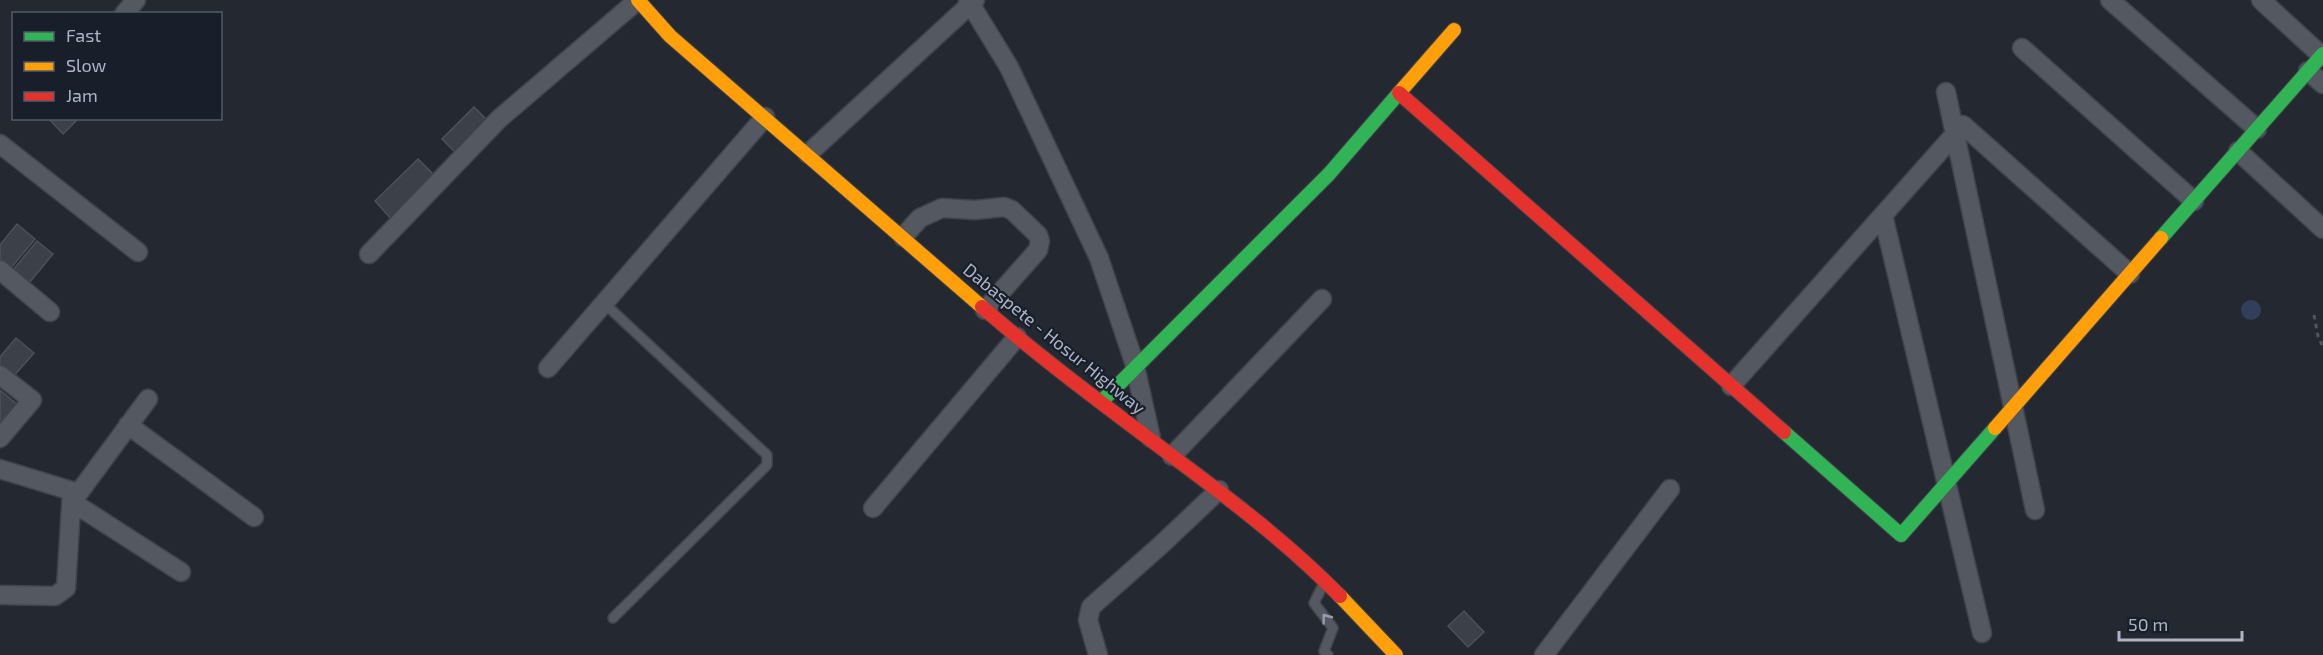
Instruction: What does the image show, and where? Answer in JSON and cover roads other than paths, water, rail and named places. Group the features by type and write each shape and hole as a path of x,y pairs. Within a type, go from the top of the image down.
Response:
{"main road":[{"name":"Dabaspete - Hosur Highway","path":"638,0 670,36 985,310 1017,337 1219,490 1325,581 1396,655"},
{"path":"1102,401 1329,174 1454,30"},
{"path":"1399,93 1901,535 2322,55"}],"street":[{"path":"126,12 136,0"},
{"path":"369,254 499,118 638,0"},
{"path":"2109,0 2257,129"},
{"path":"2261,0 2322,55"},
{"path":"808,154 971,1 1009,67 1099,258 1134,362 1151,438"},
{"path":"2022,48 2194,201"},
{"path":"2308,71 2323,84"},
{"path":"1946,92 2035,510"},
{"path":"548,368 765,117"},
{"path":"1731,386 1963,125 2130,274"},
{"path":"0,144 138,252"},
{"path":"2238,151 2323,229"},
{"path":"903,237 920,218 942,208 975,210 1004,207 1012,210 1038,235 1040,242 1038,250 985,310"},
{"path":"1883,215 1982,633"},
{"path":"0,270 50,312"},
{"path":"1172,456 1322,299"},
{"path":"873,508 1017,337"},
{"path":"0,375 32,400 0,438"},
{"path":"72,502 148,399"},
{"path":"128,425 254,517"},
{"path":"0,469 72,491 66,588 55,596 0,595"},
{"path":"1545,655 1670,489"},
{"path":"1098,655 1088,620 1091,607 1219,490"},
{"path":"72,502 181,572"}],"lane":[{"path":"604,303 767,455 769,460 759,473 613,618"},
{"path":"1325,581 1314,603 1333,628 1324,651 1328,655"}],"water":[{"path":"2251,300 2258,303 2261,310 2258,317 2251,320 2244,317 2241,310 2244,303"}]}
